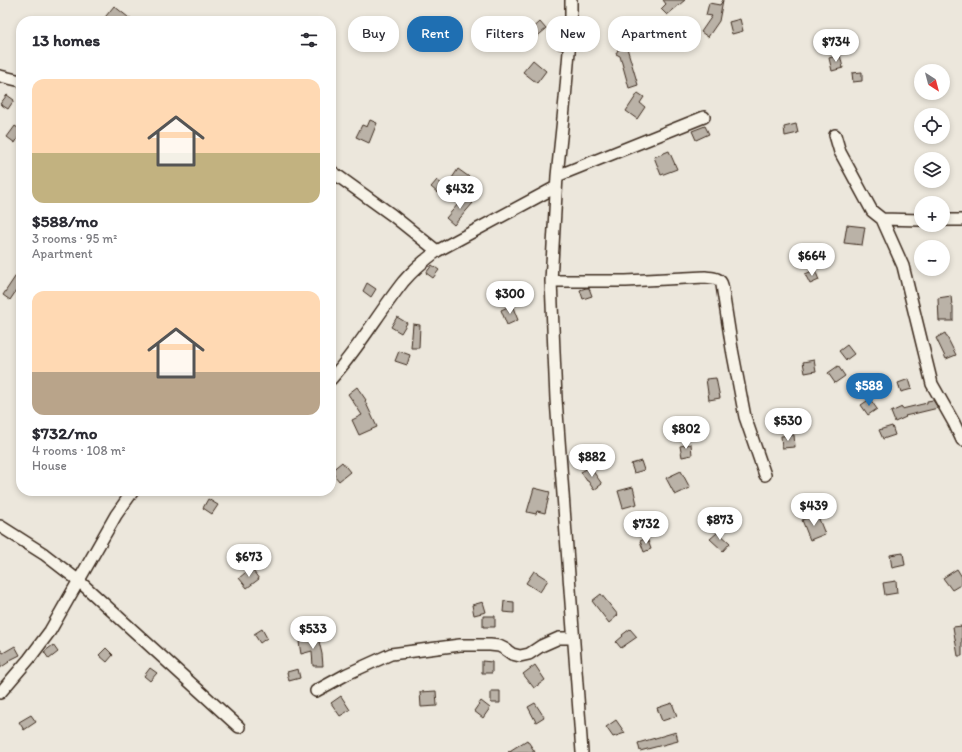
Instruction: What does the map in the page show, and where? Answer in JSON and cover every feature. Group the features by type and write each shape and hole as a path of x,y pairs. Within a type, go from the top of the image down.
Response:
{"street":[{"path":"571,0 571,28 557,181 551,281 556,407 582,752"},
{"path":"0,76 16,80"},
{"path":"336,373 404,281 424,261 437,251 557,181 704,117"},
{"path":"835,135 840,152 872,210 882,219 903,266 932,384 962,440"},
{"path":"336,175 392,215 437,251"},
{"path":"882,219 914,220"},
{"path":"950,220 962,220"},
{"path":"551,281 626,282 705,277 716,278 719,280 722,285 732,349 745,416 765,475"},
{"path":"0,693 29,659 50,631 116,515 129,496"},
{"path":"0,526 44,554 79,581 239,728"},
{"path":"316,691 347,674 391,654 460,645 490,645 499,646 512,654 520,656 529,654 541,646 559,638 574,638"}],"building":[{"path":"663,0 685,0 667,15 661,9 666,4"},
{"path":"723,0 719,21 708,37 701,32 712,16 706,15 709,3 720,5"},
{"path":"114,6 127,16 106,16"},
{"path":"740,19 743,31 732,34 729,22"},
{"path":"540,22 546,29 538,36 538,24"},
{"path":"617,52 628,52 638,85 629,88 620,56 616,54"},
{"path":"840,55 843,68 832,71 829,58"},
{"path":"533,60 546,71 537,83 523,72"},
{"path":"862,72 862,81 853,82 852,73"},
{"path":"638,93 644,97 640,103 645,107 637,119 626,111"},
{"path":"7,95 14,100 8,109 0,104"},
{"path":"370,120 377,123 369,143 356,137 362,125 367,127"},
{"path":"796,124 798,133 785,136 784,127"},
{"path":"15,126 16,127 15,143 7,137"},
{"path":"705,126 709,134 696,140 692,131"},
{"path":"669,151 677,169 661,175 654,157"},
{"path":"458,169 472,179 464,190 450,181"},
{"path":"437,180 445,187 438,193 431,187"},
{"path":"465,196 473,203 454,225 446,218"},
{"path":"847,225 865,227 862,245 844,243"},
{"path":"432,265 439,270 433,278 426,273"},
{"path":"815,270 819,280 810,284 805,274"},
{"path":"16,276 16,291 10,300 3,295"},
{"path":"367,283 376,289 371,297 363,291"},
{"path":"589,288 592,296 583,299 580,290"},
{"path":"521,289 530,290 528,300 519,299"},
{"path":"951,296 953,321 939,321 938,298"},
{"path":"512,305 518,320 507,325 501,310"},
{"path":"397,317 407,323 401,333 391,327"},
{"path":"413,324 420,325 419,348 411,348"},
{"path":"945,333 956,355 946,359 936,338"},
{"path":"847,345 854,354 846,360 839,351"},
{"path":"399,351 410,355 407,365 395,361"},
{"path":"814,360 816,371 805,373 803,362"},
{"path":"838,366 845,376 835,383 828,373"},
{"path":"716,378 720,398 709,400 706,379"},
{"path":"909,379 912,389 901,392 898,383"},
{"path":"357,387 366,400 365,401 377,427 359,435 352,420 362,415 348,394"},
{"path":"870,399 877,409 868,415 861,405"},
{"path":"933,400 938,408 905,416 906,417 895,422 891,412 902,407 902,409 927,403 927,401"},
{"path":"892,426 895,435 883,439 879,430"},
{"path":"794,435 795,447 782,448 781,436"},
{"path":"691,444 692,455 682,457 680,446"},
{"path":"641,461 644,470 634,473 631,464"},
{"path":"342,462 350,472 339,481 336,477 336,467"},
{"path":"590,467 602,484 594,490 581,472"},
{"path":"681,471 690,488 675,495 666,478"},
{"path":"633,487 637,504 623,508 618,491"},
{"path":"534,488 550,492 545,513 537,511 536,514 527,512"},
{"path":"208,499 218,505 212,514 203,508"},
{"path":"817,514 825,534 810,540 802,520"},
{"path":"718,532 730,543 723,551 710,539"},
{"path":"647,538 651,549 644,552 640,541"},
{"path":"903,553 905,565 892,568 890,555"},
{"path":"251,568 259,579 247,588 239,578"},
{"path":"957,569 962,577 962,584 952,590 943,578"},
{"path":"534,571 548,580 540,592 526,583"},
{"path":"896,581 897,593 885,595 883,583"},
{"path":"601,594 618,615 609,623 592,601"},
{"path":"504,601 514,602 514,613 503,612"},
{"path":"483,602 486,612 474,615 472,605"},
{"path":"483,616 495,616 495,627 483,627"},
{"path":"962,626 962,656 958,656 953,627"},
{"path":"262,629 267,638 260,643 254,634"},
{"path":"630,629 637,637 621,648 616,642"},
{"path":"318,637 323,666 313,666 312,651 301,654 299,642"},
{"path":"53,645 58,652 49,659 44,652"},
{"path":"15,646 20,655 8,661 9,662 0,668 0,649 3,653"},
{"path":"106,648 113,655 107,662 99,655"},
{"path":"482,661 492,662 492,673 482,673"},
{"path":"535,665 545,680 534,688 523,674"},
{"path":"150,668 157,673 150,681 144,676"},
{"path":"298,669 300,678 289,681 287,672"},
{"path":"436,691 437,706 421,707 420,692"},
{"path":"491,691 500,691 500,703 491,703"},
{"path":"341,696 350,710 340,716 331,703"},
{"path":"481,701 490,708 483,718 474,711"},
{"path":"535,703 544,717 536,722 528,707"},
{"path":"672,703 677,716 662,721 657,708"},
{"path":"31,715 36,722 24,730 19,722"},
{"path":"616,720 625,733 613,737 606,727"},
{"path":"676,732 678,741 640,751 638,743"},
{"path":"527,740 535,752 508,752"}]}
